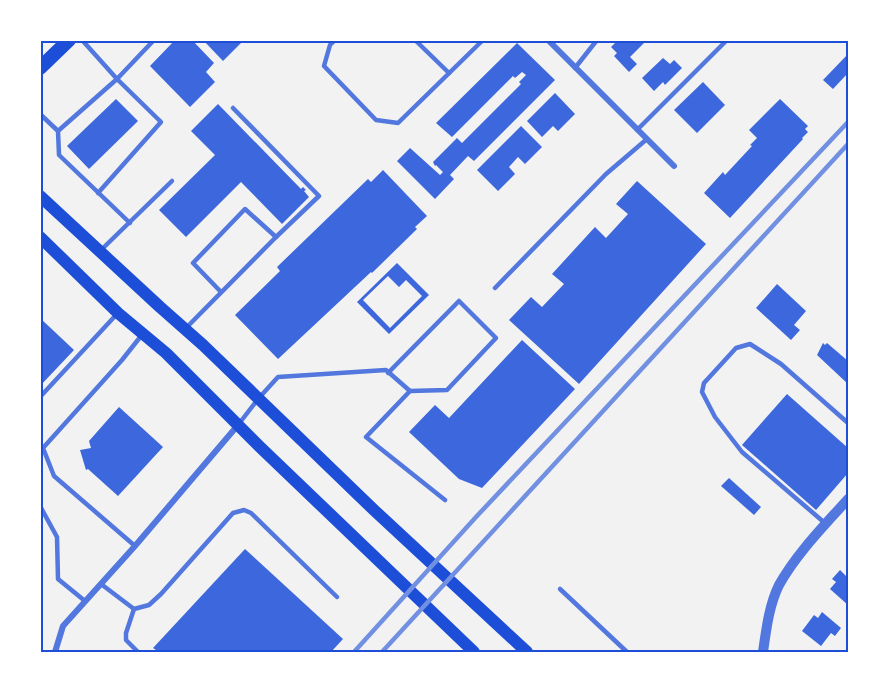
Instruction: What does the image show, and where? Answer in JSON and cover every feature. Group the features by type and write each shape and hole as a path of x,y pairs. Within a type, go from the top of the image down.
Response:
{"main road":[{"path":"40,68 69,40"},
{"path":"40,196 185,329 527,652"},
{"path":"40,237 118,313 166,353 474,652"}],"street":[{"path":"548,40 674,166"},
{"path":"55,652 63,626 238,425"},
{"path":"763,652 766,630 778,587 793,564 849,499"}],"lane":[{"path":"82,40 117,79 161,122 98,193"},
{"path":"57,131 117,79 154,40"},
{"path":"335,40 330,45 324,66 376,120 398,123 483,40"},
{"path":"415,40 449,73"},
{"path":"575,68 597,40"},
{"path":"637,130 727,40"},
{"path":"185,329 319,196 233,108"},
{"path":"40,114 57,131 59,155 130,223"},
{"path":"495,288 606,174 647,139"},
{"path":"100,251 172,181"},
{"path":"221,292 193,263 245,209 276,237"},
{"path":"238,425 278,377 386,370 388,373 410,391 447,390 496,338 459,301 388,373"},
{"path":"40,397 118,313"},
{"path":"40,454 143,333"},
{"path":"826,524 742,452 715,417 702,392 704,383 736,348 750,344 781,364 849,423"},
{"path":"410,391 366,437 445,500"},
{"path":"43,448 54,476 135,546"},
{"path":"40,506 57,537 58,579 85,601"},
{"path":"134,609 149,605 232,513 244,510 251,513 337,597"},
{"path":"101,584 134,609"},
{"path":"560,589 627,652"},
{"path":"134,609 126,640 138,652"}],"building":[{"path":"175,40 192,40 214,63 206,72 215,82 190,107 150,66"},
{"path":"203,40 244,40 223,61"},
{"path":"618,40 647,40 630,57 637,64 629,72 614,56 617,53 611,47"},
{"path":"517,43 555,80 474,161 468,156 450,175 454,179 435,199 397,161 410,148 440,175 443,172 433,162 457,138 462,143 521,84 519,82 526,75 522,72 515,78 513,76 452,137 436,123"},
{"path":"848,54 848,73 833,89 823,80"},
{"path":"663,58 670,64 674,60 682,68 665,85 663,82 654,91 642,78"},
{"path":"703,82 725,105 697,133 674,110"},
{"path":"555,93 575,114 558,131 553,126 542,137 527,121"},
{"path":"116,99 138,121 89,169 67,146"},
{"path":"780,99 808,126 805,129 808,132 730,218 704,193 723,172 725,175 752,146 750,145 757,138 749,130"},
{"path":"218,104 301,189 303,187 306,190 304,191 309,197 282,224 241,182 186,237 159,210 215,155 191,131"},
{"path":"521,126 542,147 525,164 518,157 509,167 515,174 498,191 477,170"},
{"path":"383,170 427,216 415,227 417,229 372,273 278,359 235,315 280,271 277,267 368,179 371,182"},
{"path":"637,181 706,244 579,384 509,320 531,297 542,307 564,284 552,274 595,227 606,238 628,214 616,204"},
{"path":"397,263 429,295 389,334 357,302","holes":["388,276 399,287 406,280 422,296 390,328 363,300"]},
{"path":"777,284 806,311 794,325 800,330 791,340 756,308"},
{"path":"40,318 74,350 40,386"},
{"path":"522,340 575,389 482,488 459,479 409,432 435,405 449,418"},
{"path":"823,343 825,345 827,343 848,361 848,384 817,355"},
{"path":"787,394 848,448 848,473 816,510 742,445"},
{"path":"119,407 163,447 118,496 88,469 86,470 80,450 91,448 89,441"},
{"path":"729,478 761,507 754,515 721,486"},
{"path":"245,549 343,639 331,652 159,652 153,648"},
{"path":"840,570 848,578 848,605 830,589 836,582 832,579"},
{"path":"822,612 841,628 835,636 831,633 821,646 802,631 814,615 818,618"}],"railway":[{"path":"354,652 476,517 848,122"},
{"path":"382,652 848,144"}]}
